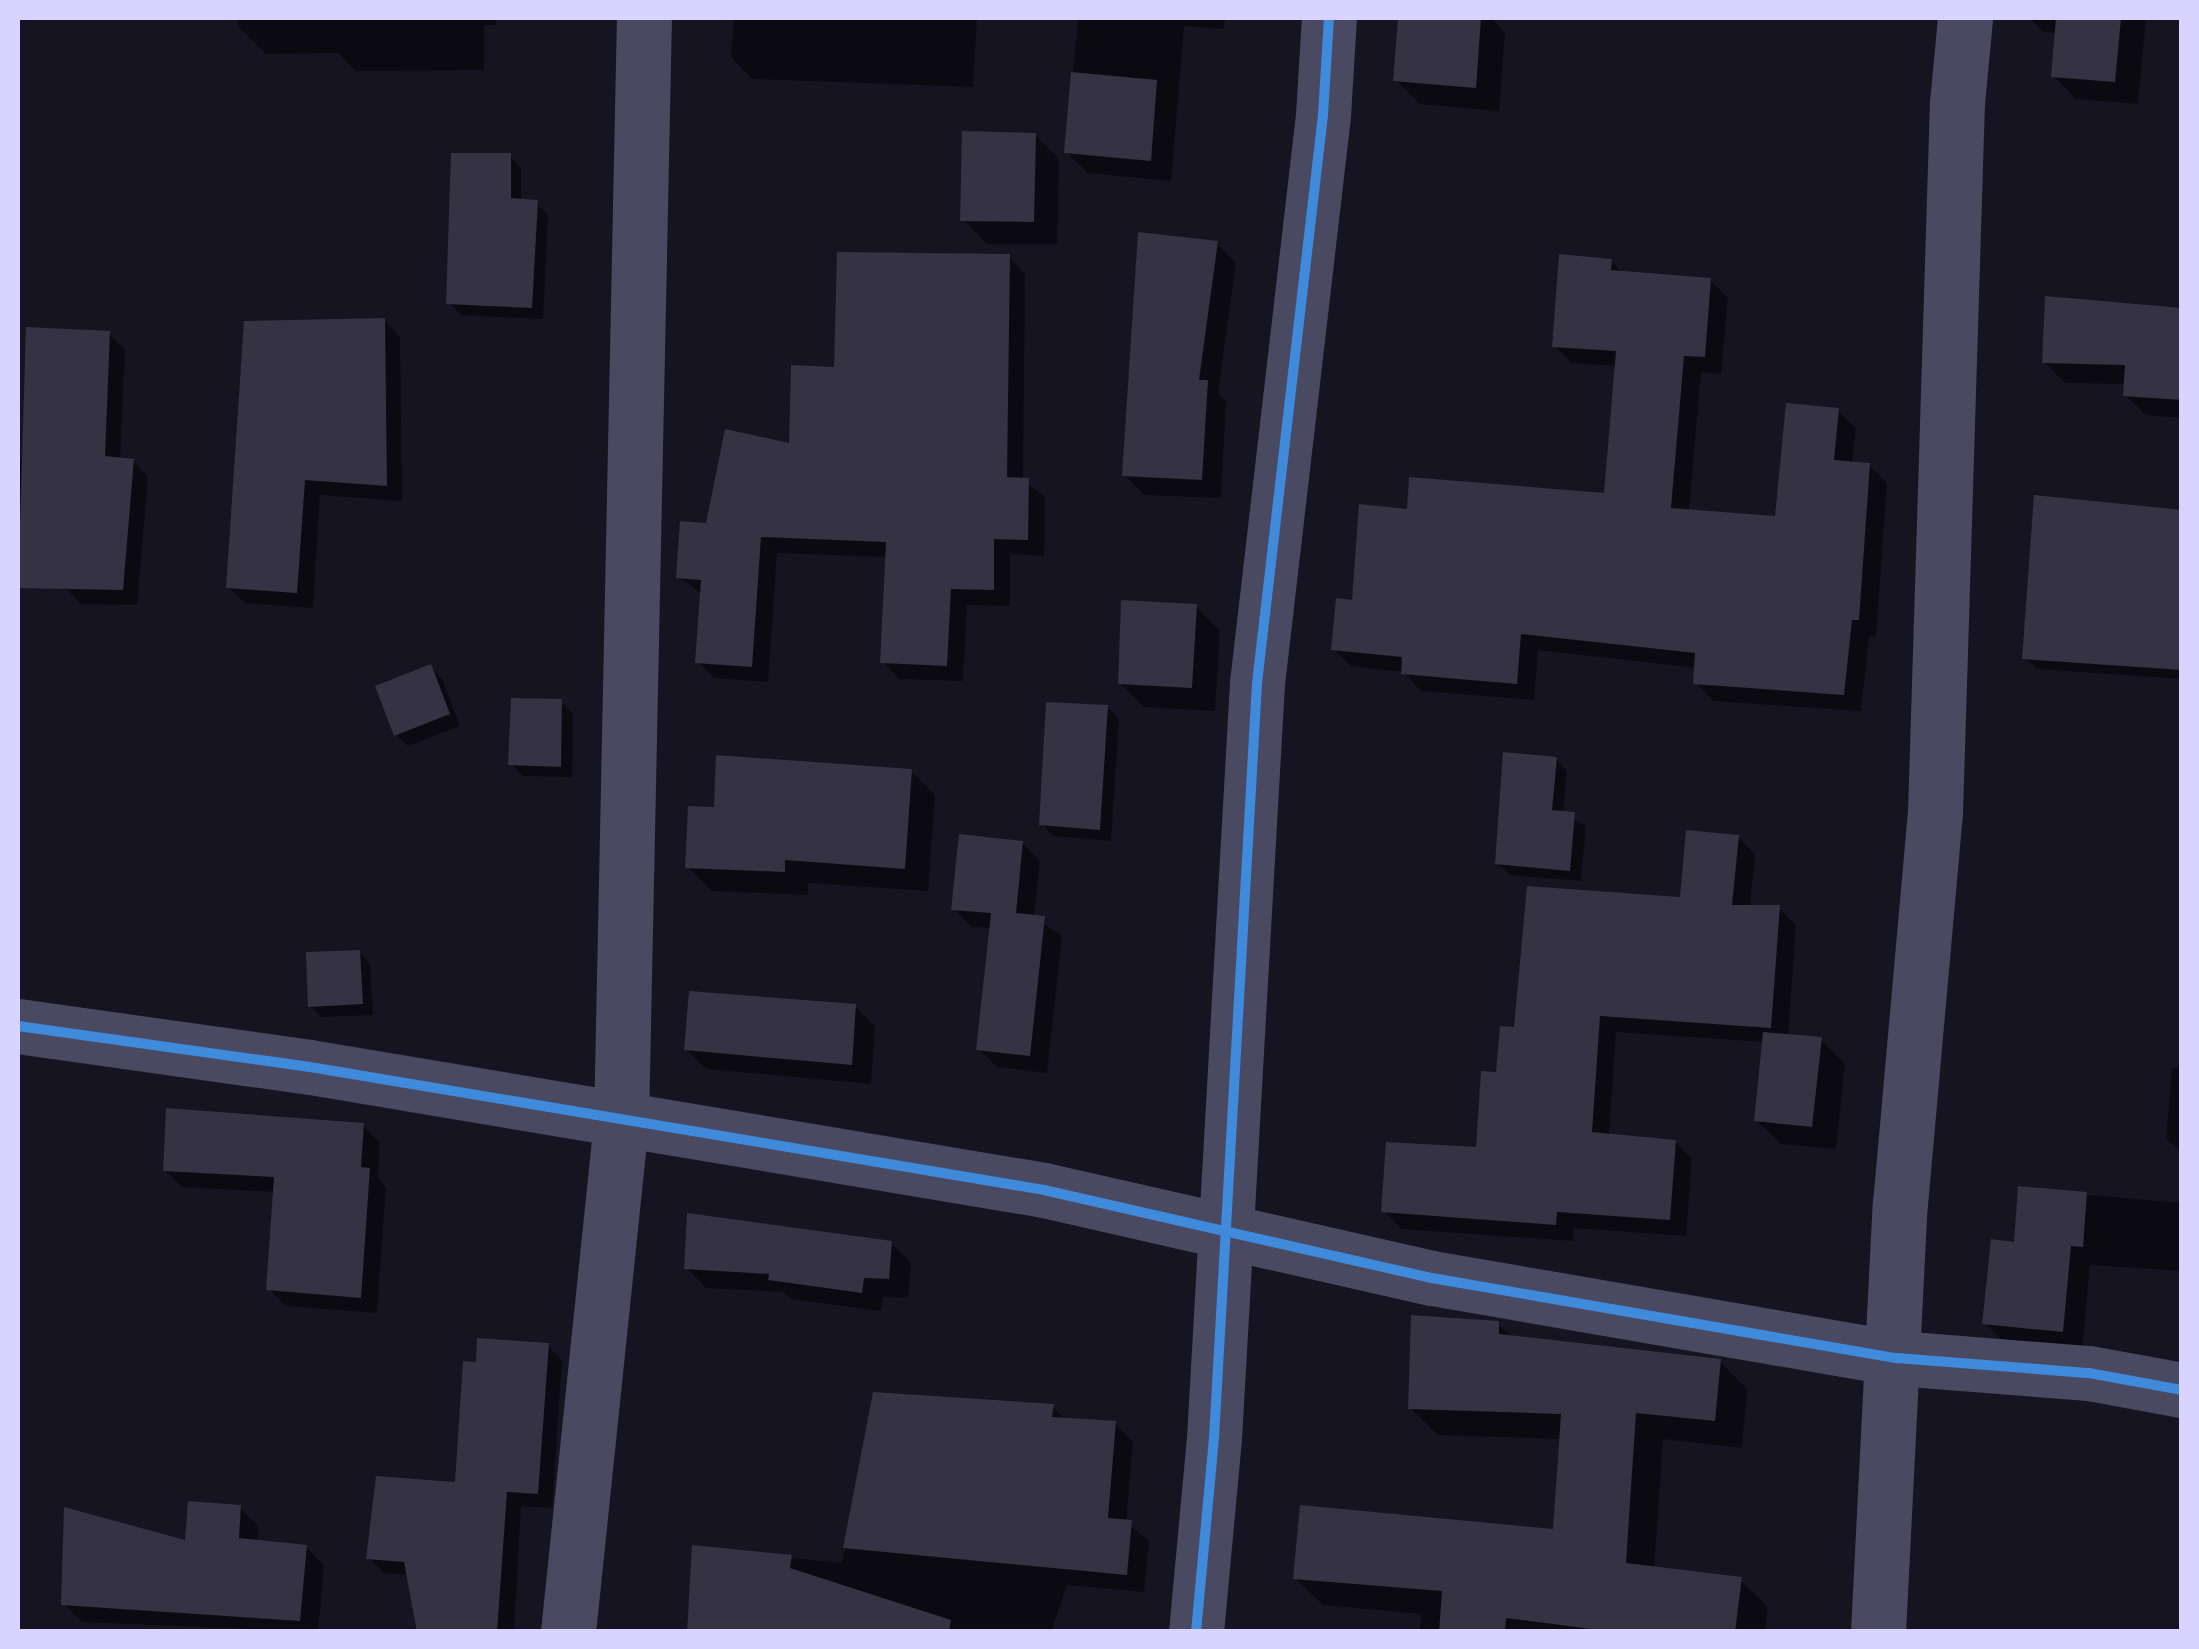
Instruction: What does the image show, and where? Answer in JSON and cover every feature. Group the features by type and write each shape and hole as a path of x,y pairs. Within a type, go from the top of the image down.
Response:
{"street":[{"path":"568,1632 621,1122 644,18"},
{"path":"1196,1632 1214,1438 1222,1235 1257,683 1323,114 1328,18"},
{"path":"1878,1632 1897,1358 1900,1204 1935,814 1957,103 1965,18"},
{"path":"18,1026 310,1066 621,1122 1044,1190 1222,1235 1897,1358 2089,1373 2182,1390"}],"building":[{"path":"1398,18 1481,18 1476,88 1393,81"},
{"path":"2056,18 2121,18 2115,82 2051,77"},
{"path":"1071,72 1157,80 1151,161 1064,153"},
{"path":"962,131 1036,133 1034,222 960,221"},
{"path":"451,153 511,153 511,198 538,200 532,308 446,304"},
{"path":"1138,232 1218,241 1199,380 1208,380 1202,480 1122,476"},
{"path":"837,252 1010,254 1007,477 1029,478 1028,540 994,539 994,590 951,589 947,666 880,663 886,542 761,537 752,667 695,663 701,580 676,578 680,521 706,523 725,429 789,443 791,365 834,367"},
{"path":"1559,254 1612,259 1611,270 1711,278 1705,357 1684,356 1671,508 1775,516 1786,403 1839,408 1834,460 1870,463 1859,620 1852,620 1844,695 1693,684 1695,653 1521,634 1517,684 1401,674 1402,657 1331,650 1336,598 1352,600 1359,504 1407,509 1409,477 1604,493 1616,351 1552,347"},
{"path":"2045,296 2182,308 2182,400 2123,396 2125,365 2042,363"},
{"path":"385,318 387,486 305,480 297,593 226,588 244,321"},
{"path":"26,327 110,331 105,456 134,459 123,590 18,588"},
{"path":"2034,495 2182,510 2182,670 2022,659"},
{"path":"1121,600 1197,604 1192,688 1118,684"},
{"path":"431,664 450,714 394,736 375,686"},
{"path":"511,698 562,699 561,767 508,765"},
{"path":"1046,702 1108,705 1100,830 1039,825"},
{"path":"1503,752 1557,757 1552,810 1575,812 1570,871 1495,864"},
{"path":"716,755 912,769 905,869 785,860 785,872 685,868 688,806 714,807"},
{"path":"1686,830 1739,835 1732,905 1780,905 1771,1028 1600,1016 1592,1132 1676,1140 1670,1220 1557,1212 1556,1225 1381,1212 1386,1142 1476,1147 1481,1071 1496,1072 1500,1026 1514,1027 1527,886 1680,897"},
{"path":"959,834 1023,841 1016,913 1045,916 1030,1056 976,1050 991,913 951,910"},
{"path":"360,950 363,1004 308,1007 306,952"},
{"path":"689,991 856,1004 852,1065 684,1050"},
{"path":"1763,1032 1822,1037 1812,1127 1754,1121"},
{"path":"166,1108 364,1123 361,1167 370,1168 361,1298 266,1290 274,1177 163,1171"},
{"path":"2018,1186 2087,1192 2083,1247 2071,1246 2063,1332 1982,1324 1991,1239 2014,1242"},
{"path":"687,1213 892,1241 889,1279 864,1278 862,1293 768,1280 769,1274 684,1269"},
{"path":"1411,1315 1499,1321 1499,1334 1721,1359 1715,1421 1636,1413 1626,1563 1742,1577 1735,1632 1614,1632 1506,1618 1505,1632 1439,1632 1442,1591 1293,1579 1300,1505 1553,1529 1561,1414 1408,1409"},
{"path":"477,1338 549,1343 538,1494 507,1492 497,1632 417,1632 404,1562 366,1559 376,1476 455,1482 463,1361 476,1362"},
{"path":"873,1392 1054,1404 1052,1417 1116,1421 1108,1518 1132,1520 1127,1575 843,1548"},
{"path":"188,1501 241,1505 239,1538 307,1545 300,1621 61,1605 64,1507 185,1540"},
{"path":"692,1545 792,1555 790,1568 951,1620 949,1632 687,1632"}],"cycle path":[{"path":"1196,1632 1214,1438 1257,683 1323,115 1329,18"},
{"path":"18,1026 310,1067 1044,1190 1432,1278 1897,1358 2089,1373 2182,1390"}]}
